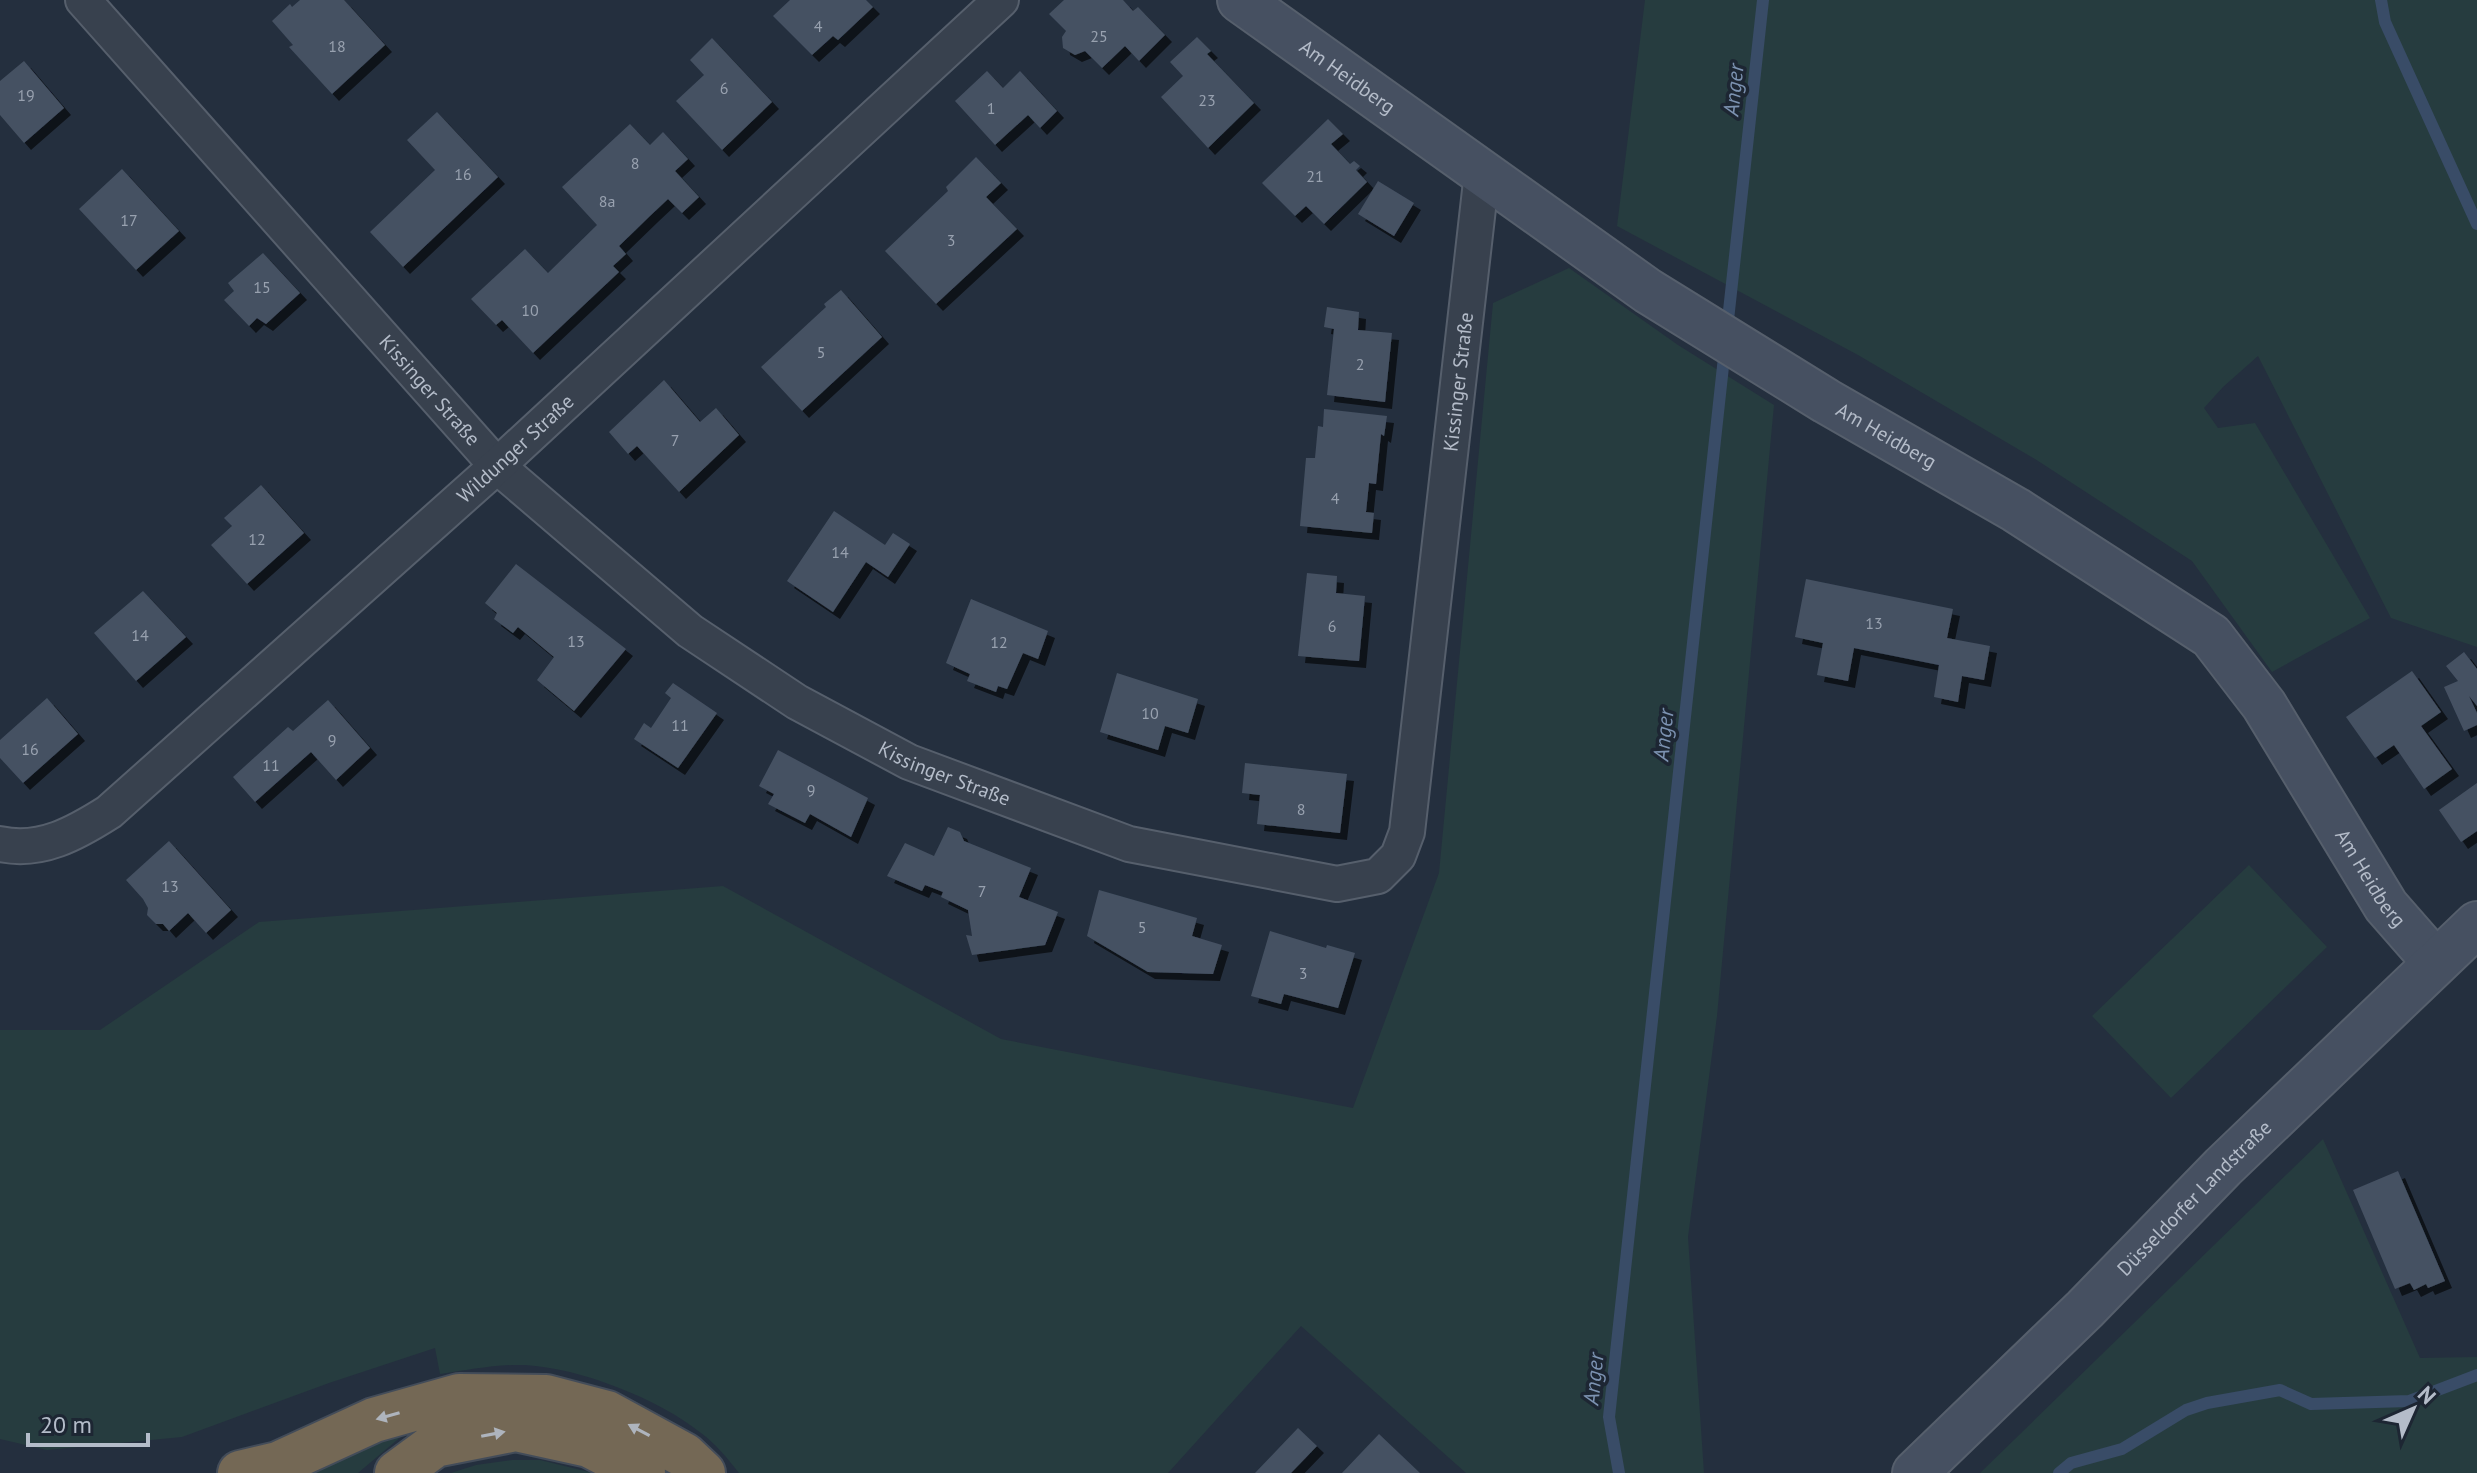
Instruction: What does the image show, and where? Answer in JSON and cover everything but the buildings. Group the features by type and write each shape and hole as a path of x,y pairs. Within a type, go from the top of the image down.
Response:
{"highway":[{"path":"240,1473 278,1464 374,1420 459,1396 546,1397 607,1413 684,1455 703,1473"},
{"path":"397,1473 435,1445 516,1429 589,1445 643,1473"}],"street":[{"name":"Kissinger Straße","path":"83,0 497,466 690,631 797,702 909,762 1129,844 1337,884 1378,876 1398,856 1407,832 1482,173"},
{"name":"Wildunger Straße","path":"0,844 40,845 74,833 109,812 497,466 1001,0"},
{"name":"Am Heidberg","path":"1240,0 1648,291 1770,367 2016,510 2211,636 2264,705 2386,906 2435,962"},
{"name":"Düsseldorfer Landstraße","path":"1915,1473 2085,1309 2223,1167 2477,924"}],"green space":[{"path":"1645,0 2477,0 2477,647 2391,618 2258,356 2204,408 2218,428 2255,423 2370,618 2272,672 2192,561 2035,459 1858,355 1617,226"},
{"path":"1569,268 1678,345 1774,405 1717,1016 1688,1237 1704,1473 1466,1473 1301,1326 1168,1473 739,1473 712,1442 684,1420 618,1387 570,1372 525,1365 440,1374 435,1348 182,1437 47,1450 0,1439 0,1030 100,1030 259,922 723,886 1001,1039 1353,1108 1439,873 1493,303"},
{"path":"2249,865 2327,947 2171,1098 2092,1016"},
{"path":"2323,1139 2420,1358 2477,1357 2477,1473 1980,1473"},
{"path":"403,1427 403,1435 358,1473 269,1473"},
{"path":"540,1460 593,1473 451,1473 476,1465"}],"waterway":[{"name":"Anger","path":"1727,329 1763,0"},
{"path":"2381,0 2385,22 2477,224"},
{"name":"Anger","path":"1619,1473 1609,1417 1725,348"},
{"path":"2059,1473 2071,1463 2122,1449 2186,1410 2207,1403 2280,1390 2311,1404 2409,1401 2477,1375"}]}
